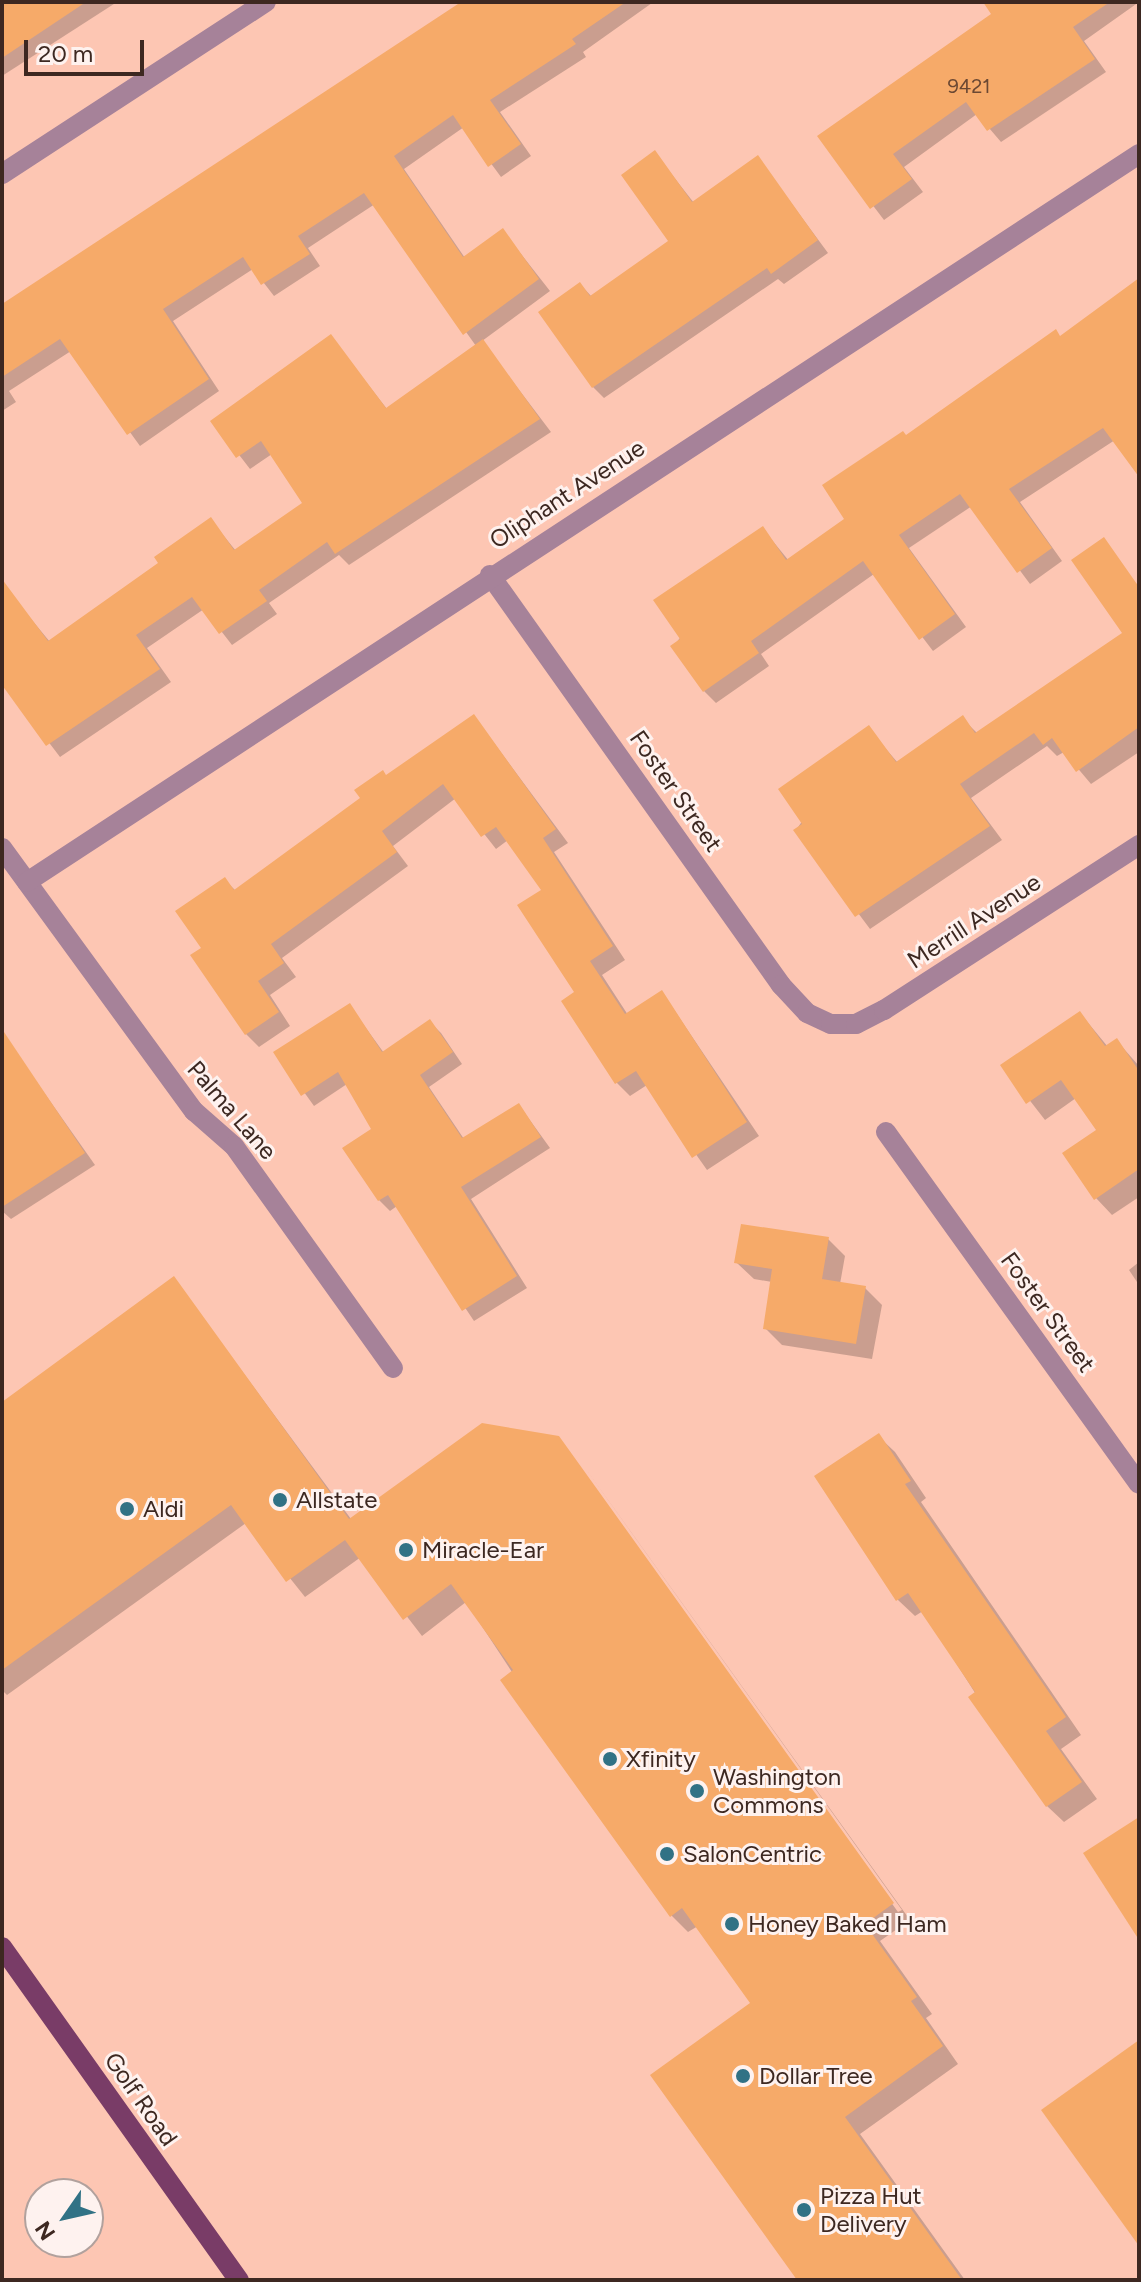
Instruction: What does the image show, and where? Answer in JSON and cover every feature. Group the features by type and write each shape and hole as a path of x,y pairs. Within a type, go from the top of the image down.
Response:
{"main road":[{"name":"Golf Road","path":"2,1947 239,2280"}],"street":[{"path":"2,174 266,2"},
{"name":"Oliphant Avenue","path":"27,882 490,575 1139,154"},
{"name":"Foster Street","path":"490,575 781,985 807,1013 831,1024"},
{"name":"Merrill Avenue","path":"831,1024 856,1024 884,1010 1139,845"},
{"name":"Palma Lane","path":"2,848 194,1111 234,1146 393,1368"},
{"name":"Foster Street","path":"886,1132 1139,1484"}],"building":[{"path":"2,2 86,2 2,58"},
{"path":"461,2 626,2 572,39 576,44 490,100 521,144 488,167 453,115 394,156 463,257 503,228 539,279 463,335 364,193 298,236 310,254 261,285 243,257 163,309 209,379 127,435 60,339 2,377 2,304"},
{"path":"983,2 1110,2 1073,27 1095,59 987,131 966,102 893,154 912,179 870,209 817,136 991,14"},
{"path":"655,150 692,202 758,155 818,240 771,274 767,268 592,388 538,312 580,282 590,296 668,241 621,175"},
{"path":"1139,278 1139,477 1103,428 1009,489 1052,548 1017,573 960,494 899,535 955,614 919,640 863,561 751,641 759,653 703,692 670,646 680,639 653,600 763,526 786,560 844,519 822,485 903,431 906,435 1056,329 1060,336"},
{"path":"331,334 386,408 483,339 540,419 335,554 327,542 259,590 267,601 219,634 192,597 136,635 160,669 46,746 2,685 2,579 48,641 158,563 154,557 211,517 234,550 302,503 261,441 236,458 210,421"},
{"path":"1104,537 1139,587 1139,727 1076,772 1052,738 1043,745 1034,733 960,784 990,826 855,917 793,830 802,824 778,789 869,725 896,762 963,715 975,733 1122,633 1071,560"},
{"path":"474,714 556,829 543,838 613,946 590,961 625,1014 662,990 747,1122 692,1158 636,1071 615,1084 561,1001 574,992 517,905 541,890 496,827 481,837 443,784 382,831 397,852 271,944 284,963 258,981 279,1012 245,1035 190,955 201,948 175,911 225,877 234,890 360,798 354,790 383,770 386,775"},
{"path":"350,1003 382,1052 430,1019 453,1052 420,1075 462,1138 519,1103 541,1137 461,1187 517,1276 462,1311 388,1195 378,1201 342,1148 371,1129 338,1072 301,1096 273,1052"},
{"path":"1080,1011 1105,1046 1117,1038 1139,1071 1139,1169 1094,1200 1062,1153 1096,1130 1061,1080 1026,1104 1000,1065"},
{"path":"2,1029 85,1153 2,1207"},
{"path":"741,1224 829,1237 822,1279 866,1286 856,1344 763,1329 772,1269 734,1263"},
{"name":"Washington Commons","path":"174,1276 349,1519 482,1423 559,1436 894,1903 865,1924 917,1997 911,2001 943,2046 845,2117 962,2280 797,2280 650,2075 750,2003 682,1908 670,1917 500,1680 513,1670 451,1584 403,1620 345,1540 286,1582 231,1505 2,1670 2,1402"},
{"path":"879,1433 911,1481 905,1484 1066,1717 1046,1731 1082,1782 1046,1807 968,1697 975,1692 908,1593 896,1601 814,1476"},
{"path":"1139,1817 1139,1940 1083,1853"},
{"path":"1139,2040 1139,2246 1041,2110"}],"place":[{"name":"Allstate","path":"280,1500"},
{"name":"Aldi","path":"127,1509"},
{"name":"Miracle-Ear","path":"406,1550"},
{"name":"Xfinity","path":"610,1759"},
{"name":"Washington Commons","path":"697,1791"},
{"name":"SalonCentric","path":"667,1854"},
{"name":"Honey Baked Ham","path":"732,1924"},
{"name":"Dollar Tree","path":"743,2076"},
{"name":"Pizza Hut Delivery","path":"804,2210"}]}
